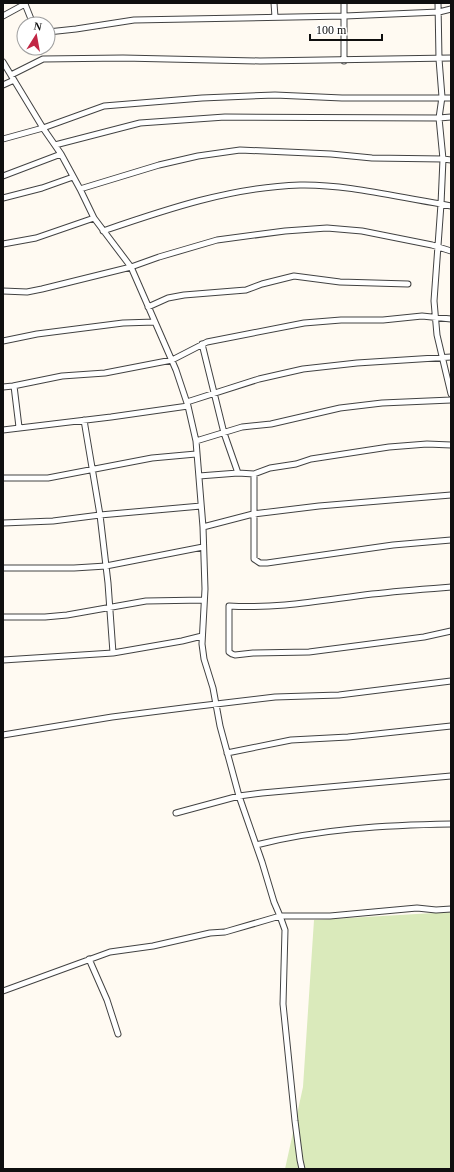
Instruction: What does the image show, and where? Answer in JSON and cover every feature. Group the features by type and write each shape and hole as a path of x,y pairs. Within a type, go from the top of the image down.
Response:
{"street":[{"path":"274,3 275,18"},
{"path":"344,3 344,61"},
{"path":"438,3 439,59 442,97 439,118 443,160 434,301 437,334 451,394"},
{"path":"3,16 26,4 30,16"},
{"path":"56,31 134,20 344,16 439,12 451,9"},
{"path":"3,86 12,78 43,59 123,58 344,61 451,58"},
{"path":"3,62 43,128 61,154 94,218 131,267 172,360 187,404 196,441 203,527 204,600 202,636 204,659 213,688 220,726 239,796 274,902 285,930 283,1004 295,1121 302,1169"},
{"path":"3,139 43,128 104,106 202,98 275,96 342,98 451,98"},
{"path":"55,145 140,123 225,117 451,117"},
{"path":"80,189 159,165 198,156 240,150 332,154 372,158 451,160"},
{"path":"3,176 61,154"},
{"path":"3,198 42,188 73,177"},
{"path":"103,231 192,202 250,190 301,185 343,187 451,206"},
{"path":"3,244 36,238 94,218"},
{"path":"3,291 27,292 42,289 131,267 217,240 307,229 327,228 362,231 437,246 451,251"},
{"path":"148,307 168,298 184,295 246,290 262,284 294,276 340,282 408,284"},
{"path":"3,387 62,376 105,373 172,360 202,344 310,322 383,320 410,317 451,318"},
{"path":"3,341 37,334 123,323 155,322"},
{"path":"202,344 224,433 238,473"},
{"path":"3,430 84,420 187,404 259,379 303,369 451,357"},
{"path":"14,386 19,427"},
{"path":"196,441 242,427 271,424 340,408 382,403 451,400"},
{"path":"84,420 100,515 111,608 113,653"},
{"path":"198,476 238,473 254,474 270,468 347,453 408,445 451,445"},
{"path":"3,478 48,478 152,458 196,454"},
{"path":"254,474 254,559 260,563 267,564 393,545 451,540"},
{"path":"203,527 253,514 319,506 451,495"},
{"path":"3,523 53,521 100,515 201,506"},
{"path":"3,568 74,568 106,566 203,547"},
{"path":"451,587 371,594 312,603 250,607 229,606 229,652 236,654 309,652 424,637 451,631"},
{"path":"3,617 45,617 146,602 204,600"},
{"path":"3,660 113,653 202,636"},
{"path":"3,735 112,717 275,697 339,695 451,681"},
{"path":"227,753 291,740 348,737 451,726"},
{"path":"176,813 239,796 302,788 451,776"},
{"path":"256,845 285,838 327,831 402,825 451,824"},
{"path":"3,990 61,971 110,952 153,946 210,933 230,931 280,916 330,916 417,908 436,910 451,909"},
{"path":"89,959 107,1000 118,1034"}],"green space":[{"path":"451,912 451,1169 285,1169 303,1087 314,920"}]}
